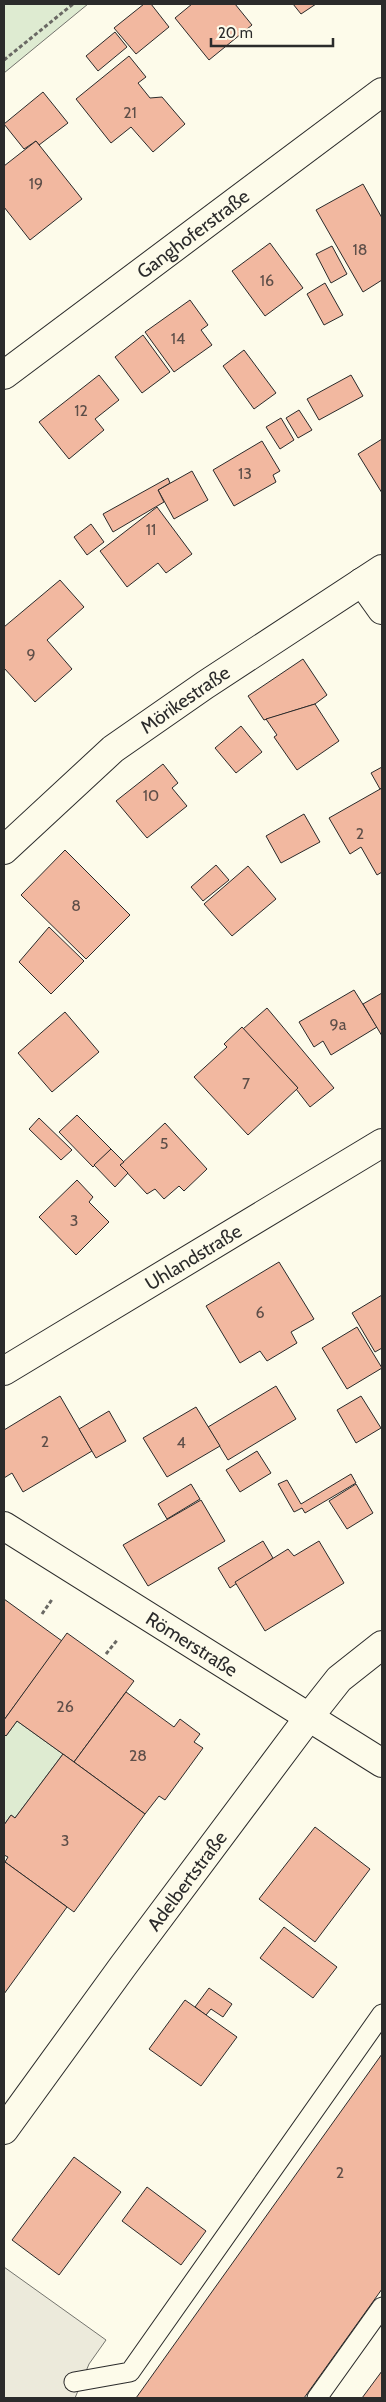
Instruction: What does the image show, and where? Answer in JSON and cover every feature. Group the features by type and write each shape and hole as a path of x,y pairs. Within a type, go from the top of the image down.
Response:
{"street":[{"name":"Ganghoferstraße","path":"4,375 382,92"},
{"path":"372,575 382,610"},
{"name":"Mörikestraße","path":"4,850 113,749 372,575"},
{"name":"Uhlandstraße","path":"4,1371 382,1143"},
{"name":"Römerstraße","path":"4,1526 382,1762"},
{"name":"Adelbertstraße","path":"4,2130 122,1966 309,1717 339,1679 382,1645"}],"lane":[{"path":"74,2382 130,2372 382,2014"},
{"path":"317,2398 382,2307"}],"path":[{"path":"4,60 73,4"}],"green space":[{"path":"4,4 88,4 4,73"},
{"path":"17,1721 63,1754 15,1818 11,1815 4,1825 4,1734 6,1736"}],"shaded area":[{"path":"4,2267 106,2340 89,2364 75,2398 4,2398"}],"building":[{"path":"144,4 151,4 169,27 136,54 114,28"},
{"path":"192,4 235,4 252,25 209,60 175,18"},
{"path":"293,4 316,4 301,14"},
{"path":"115,32 127,47 98,71 86,56"},
{"path":"129,56 146,77 138,83 150,98 162,97 185,124 153,152 131,127 111,143 76,99"},
{"path":"43,92 68,123 39,145 36,141 24,149 4,124"},
{"path":"36,141 82,199 30,240 4,207 4,166"},
{"path":"363,184 382,218 382,280 363,292 316,210"},
{"path":"270,243 303,288 265,316 232,271"},
{"path":"332,246 347,274 331,283 316,254"},
{"path":"325,283 343,315 324,325 307,294"},
{"path":"190,300 208,325 201,330 212,345 174,372 145,332"},
{"path":"143,335 170,372 142,393 115,357"},
{"path":"244,350 276,393 254,409 223,366"},
{"path":"99,375 119,400 95,419 104,430 69,459 39,422"},
{"path":"351,375 363,396 319,420 307,399"},
{"path":"299,410 312,430 298,438 286,418"},
{"path":"281,418 294,440 280,449 266,427"},
{"path":"382,439 382,493 358,454"},
{"path":"262,441 280,471 273,475 276,482 234,506 213,470"},
{"path":"192,471 208,500 174,519 158,490"},
{"path":"168,478 170,483 158,490 164,502 113,532 103,514"},
{"path":"157,507 192,554 166,573 158,563 127,587 100,551"},
{"path":"91,524 104,542 87,555 74,537"},
{"path":"60,580 84,607 47,640 72,669 35,702 4,668 4,627"},
{"path":"303,659 327,695 315,704 264,720 248,696"},
{"path":"315,704 339,741 297,770 274,737 277,735 266,719"},
{"path":"241,726 262,752 236,773 215,748"},
{"path":"163,764 178,783 172,788 187,806 147,838 116,801"},
{"path":"382,767 382,788 380,789 371,773"},
{"path":"382,788 382,872 377,875 361,847 350,854 329,818"},
{"path":"304,814 320,842 281,863 266,836"},
{"path":"65,850 130,915 86,959 21,895"},
{"path":"216,865 229,880 203,901 191,887"},
{"path":"248,866 276,899 232,936 204,904"},
{"path":"49,927 84,961 51,994 19,962"},
{"path":"354,990 377,1027 331,1055 323,1041 314,1047 299,1022"},
{"path":"382,993 382,1036 363,1004"},
{"path":"267,1008 334,1088 310,1107 296,1089 298,1088 243,1029"},
{"path":"65,1012 99,1052 52,1092 18,1053"},
{"path":"242,1027 298,1088 248,1135 194,1077 227,1047 224,1044"},
{"path":"77,1115 111,1149 93,1167 59,1132"},
{"path":"39,1118 72,1150 61,1160 29,1129"},
{"path":"165,1123 207,1169 184,1191 179,1186 164,1199 155,1189 147,1194 120,1165"},
{"path":"111,1149 124,1162 120,1165 128,1173 115,1187 94,1165"},
{"path":"77,1180 93,1197 89,1202 109,1222 76,1255 39,1217"},
{"path":"279,1262 314,1319 291,1332 297,1343 267,1361 260,1351 240,1363 206,1306"},
{"path":"382,1295 382,1348 375,1352 352,1313"},
{"path":"357,1327 382,1368 347,1389 322,1348"},
{"path":"276,1386 296,1419 228,1460 208,1427"},
{"path":"60,1396 92,1451 23,1492 12,1473 4,1478 4,1430"},
{"path":"361,1396 381,1428 356,1443 337,1410"},
{"path":"196,1407 220,1446 167,1477 143,1438"},
{"path":"109,1411 126,1441 96,1458 79,1429"},
{"path":"257,1451 271,1473 240,1492 226,1470"},
{"path":"351,1474 356,1483 305,1513 302,1508 294,1512 278,1484 287,1480 301,1504"},
{"path":"191,1484 200,1499 167,1519 158,1504"},
{"path":"356,1484 373,1513 347,1529 329,1501"},
{"path":"201,1500 225,1541 148,1586 123,1545"},
{"path":"263,1541 273,1558 230,1588 218,1568"},
{"path":"319,1541 344,1583 265,1631 235,1582 288,1549 294,1556"},
{"path":"4,1599 62,1641 4,1720"},
{"path":"67,1633 134,1681 74,1762 17,1721 6,1736 4,1734 4,1720"},
{"path":"126,1692 174,1727 180,1719 200,1734 194,1742 203,1748 165,1800 159,1796 145,1814 74,1762"},
{"path":"63,1754 145,1814 74,1912 5,1862 8,1857 4,1855 4,1825 11,1815 15,1818"},
{"path":"315,1827 370,1869 315,1942 259,1899"},
{"path":"4,1863 67,1907 4,1994"},
{"path":"284,1927 337,1967 313,1998 260,1958"},
{"path":"209,1988 232,2004 223,2017 211,2009 206,2015 195,2007"},
{"path":"185,2000 237,2037 201,2086 149,2049"},
{"path":"382,2054 382,2289 304,2398 136,2398"},
{"path":"74,2157 121,2192 59,2275 12,2240"},
{"path":"147,2187 206,2231 181,2265 122,2221"},
{"path":"382,2371 382,2398 362,2398"}]}
